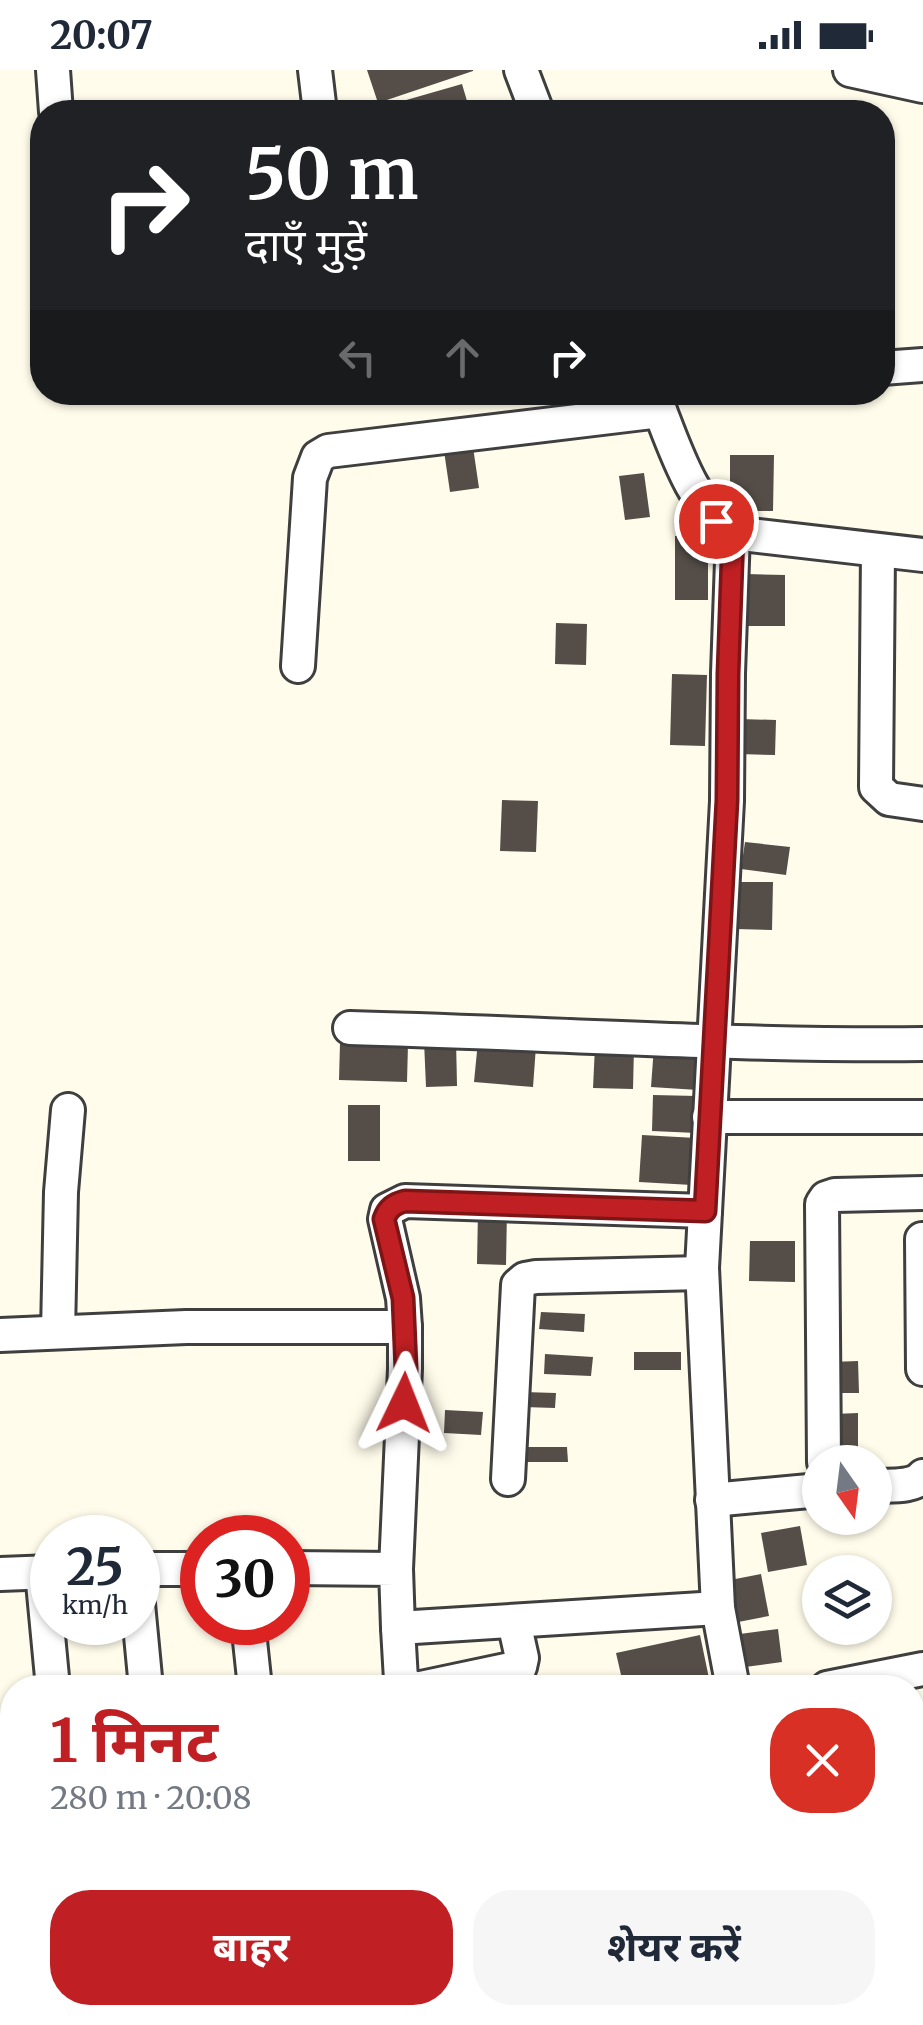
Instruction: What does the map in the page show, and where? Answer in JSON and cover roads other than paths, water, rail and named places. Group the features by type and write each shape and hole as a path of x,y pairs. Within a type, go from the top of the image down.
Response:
{"street":[{"path":"53,70 55,100"},
{"path":"316,70 319,100"},
{"path":"520,70 532,100"},
{"path":"850,70 923,86"},
{"path":"895,366 923,363"},
{"path":"298,666 310,478 318,457 328,451 636,405"},
{"path":"657,405 688,477 716,521 733,533 923,556"},
{"path":"731,1675 718,1608 702,1273 727,800 733,533"},
{"path":"878,550 876,787 889,800 923,804"},
{"path":"350,1028 716,1042 923,1044"},
{"path":"58,1332 61,1192 68,1110"},
{"path":"709,1117 923,1117"},
{"path":"824,1445 822,1204 836,1195 923,1192"},
{"path":"401,1675 396,1569 405,1327 403,1298 384,1219 387,1210 405,1201 705,1211"},
{"path":"922,1238 923,1369"},
{"path":"508,1479 518,1285 536,1277 702,1273"},
{"path":"0,1335 186,1326 405,1327"},
{"path":"892,1485 913,1484 923,1476"},
{"path":"712,1500 802,1492"},
{"path":"310,1568 396,1569"},
{"path":"0,1574 30,1573"},
{"path":"398,1628 718,1608"},
{"path":"482,1675 520,1667 522,1658 514,1622"},
{"path":"51,1645 52,1675"},
{"path":"142,1645 145,1675"},
{"path":"250,1645 254,1675"},
{"path":"896,1675 923,1670"}]}
